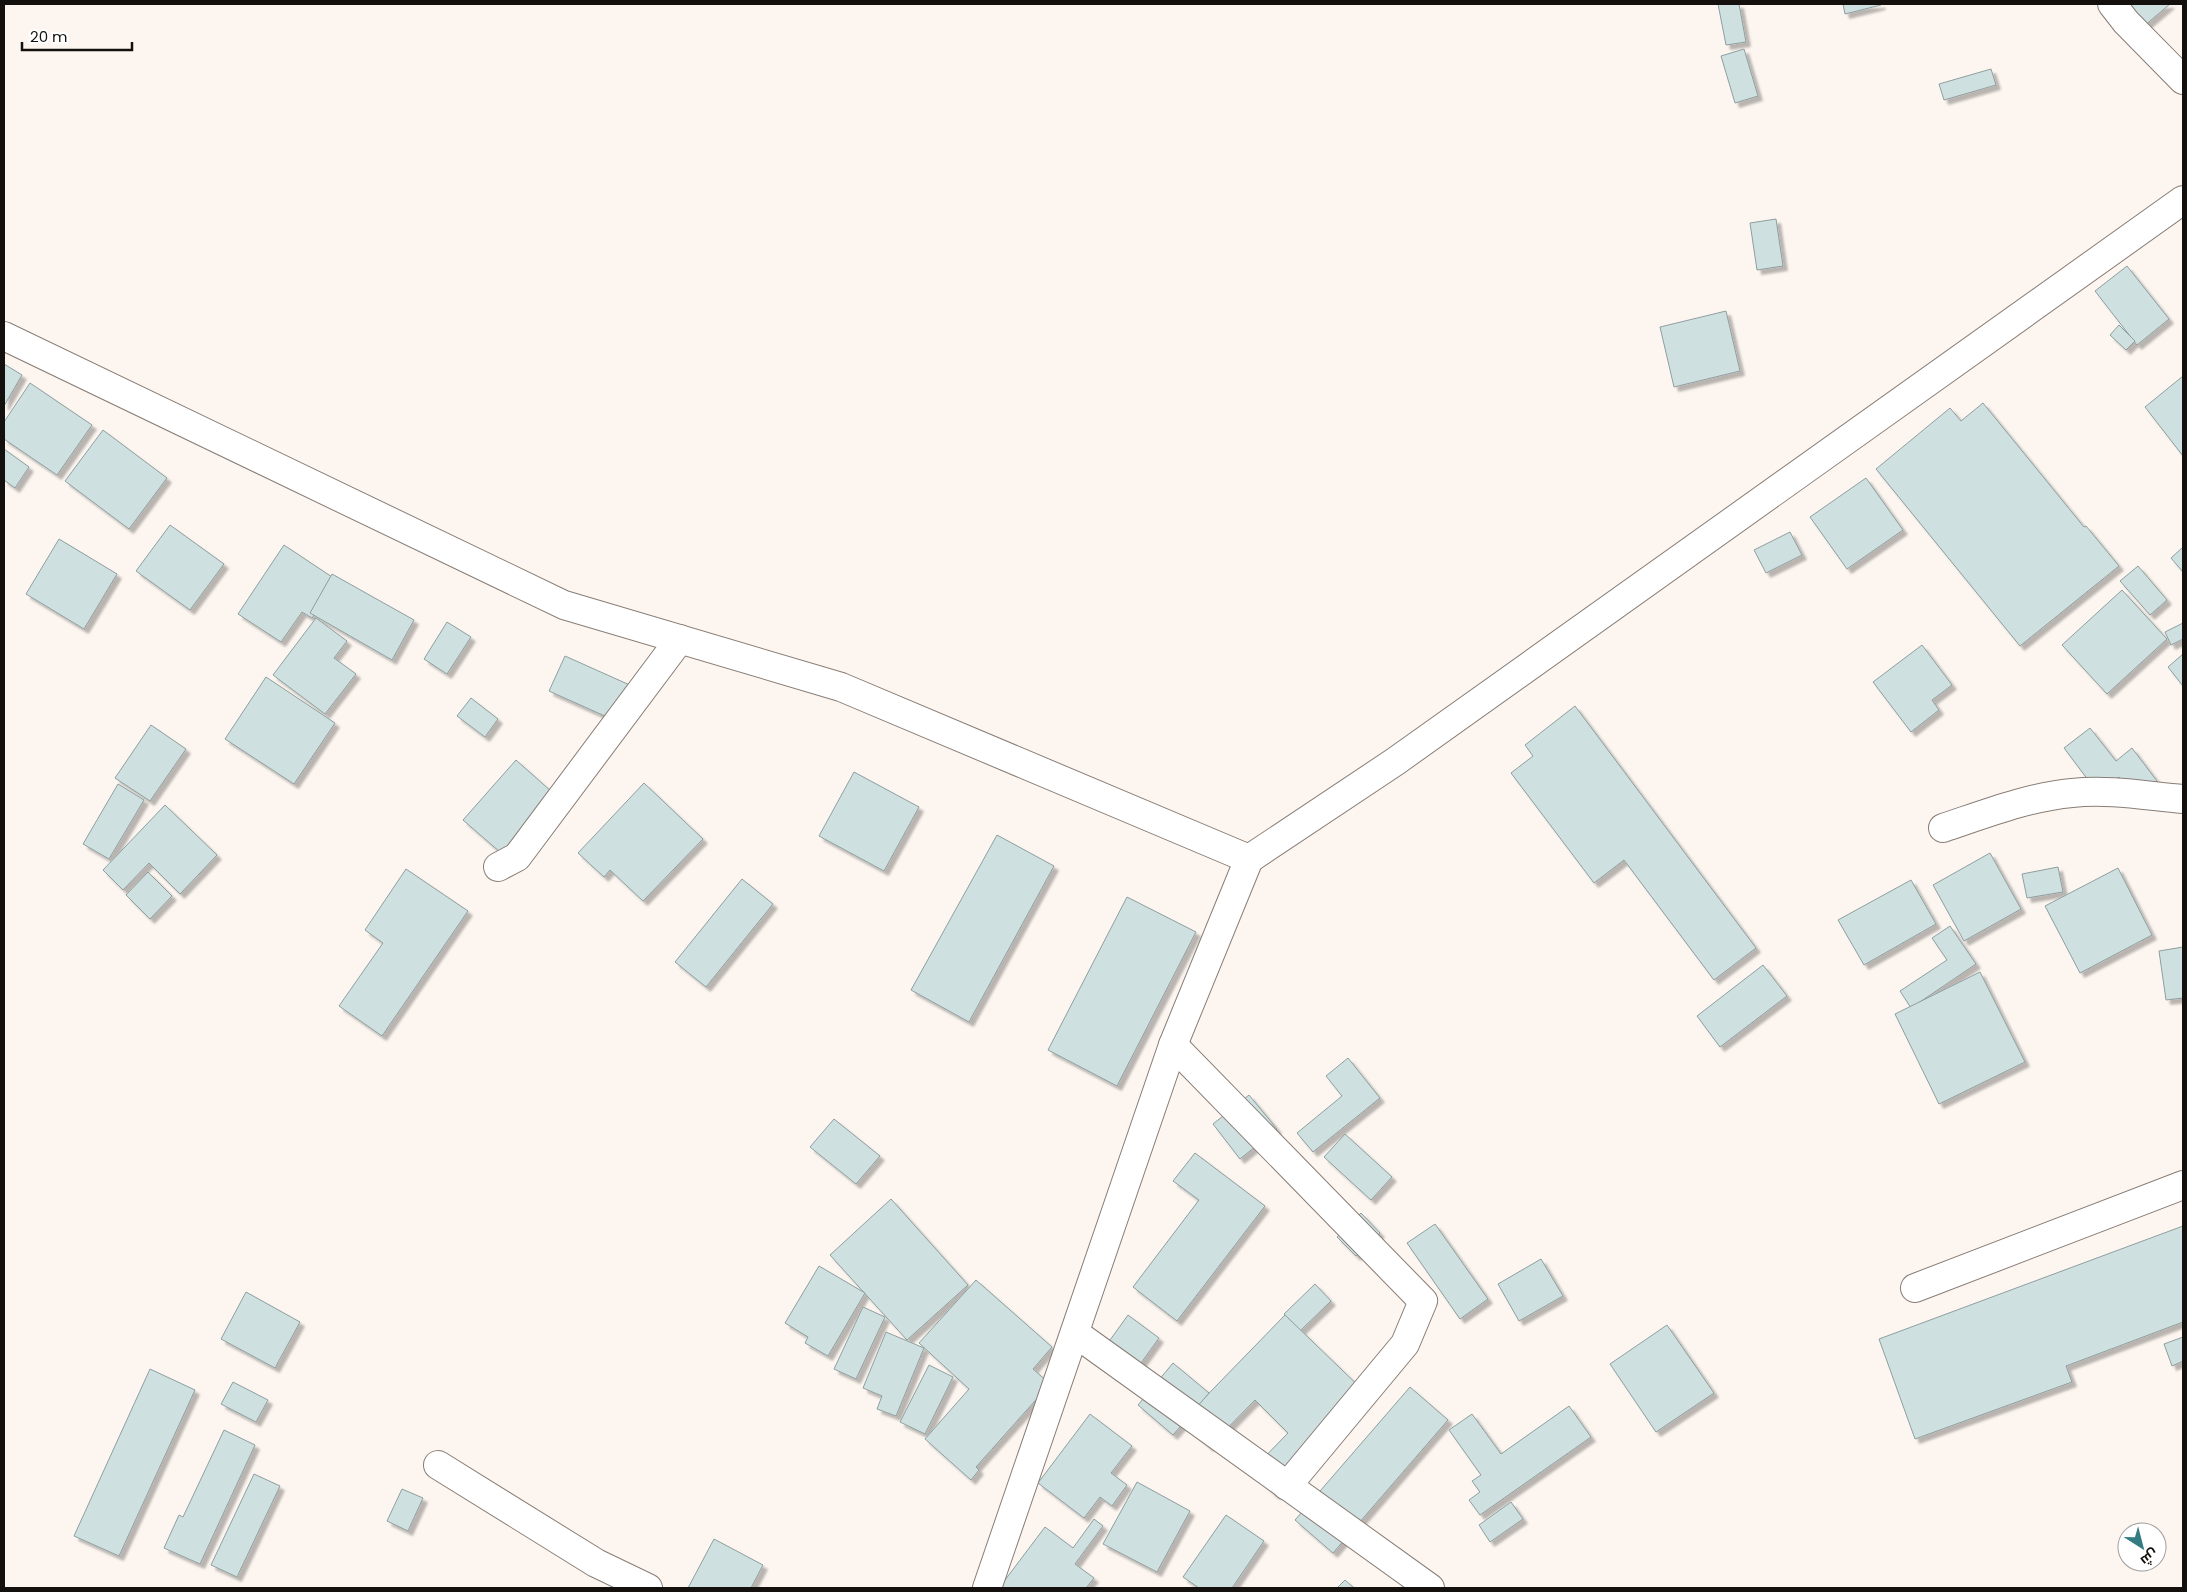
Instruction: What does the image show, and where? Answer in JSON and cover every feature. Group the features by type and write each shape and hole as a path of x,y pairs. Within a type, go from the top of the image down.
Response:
{"street":[{"path":"2112,4 2126,22 2183,80"},
{"path":"987,1588 1173,1045 1249,859 1396,761 2183,200"},
{"path":"4,336 564,605 841,687 1249,859"},
{"path":"498,868 516,857 680,639"},
{"path":"1943,828 2024,802 2072,793 2097,791 2183,799"},
{"path":"1173,1045 1423,1301 1405,1344 1287,1486"},
{"path":"1915,1288 2183,1185"},
{"path":"1075,1334 1430,1588"},
{"path":"438,1465 596,1563 648,1588"}],"building":[{"path":"1718,4 1739,4 1746,42 1726,45"},
{"path":"1843,4 1881,4 1881,5 1845,14"},
{"path":"2113,4 2170,4 2137,32"},
{"path":"1744,49 1758,96 1735,103 1721,56"},
{"path":"1991,69 1996,85 1944,100 1939,84"},
{"path":"1776,219 1783,266 1757,270 1750,223"},
{"path":"2127,266 2169,319 2137,345 2095,291"},
{"path":"1726,311 1740,371 1674,387 1660,327"},
{"path":"2119,325 2135,341 2126,350 2110,335"},
{"path":"4,364 22,375 4,406"},
{"path":"2183,376 2183,456 2145,407"},
{"path":"30,383 92,425 57,475 4,439 4,422"},
{"path":"1983,403 2084,527 2086,526 2119,566 2020,646 1876,469 1950,408 1961,421"},
{"path":"103,430 167,478 129,529 65,481"},
{"path":"4,449 29,467 15,488 4,480"},
{"path":"1866,478 1903,530 1847,569 1810,517"},
{"path":"170,525 224,564 190,610 136,571"},
{"path":"1790,532 1802,555 1766,573 1754,550"},
{"path":"59,539 117,574 84,629 26,594"},
{"path":"284,545 338,581 312,618 302,612 281,642 238,614"},
{"path":"2183,547 2183,572 2171,558"},
{"path":"2138,566 2167,600 2150,615 2120,581"},
{"path":"332,574 414,620 392,660 310,613"},
{"path":"2122,590 2167,639 2107,694 2062,645"},
{"path":"316,618 347,641 334,658 356,674 325,714 273,675"},
{"path":"447,622 471,637 447,674 424,659"},
{"path":"2183,623 2183,639 2171,645 2165,632"},
{"path":"1922,645 1952,685 1932,700 1939,710 1911,732 1873,682"},
{"path":"2183,654 2183,686 2168,667"},
{"path":"565,656 632,686 616,721 549,691"},
{"path":"266,677 335,723 294,784 225,739"},
{"path":"471,698 498,719 485,737 457,716"},
{"path":"1575,706 1756,948 1714,980 1624,860 1594,883 1511,773 1533,756 1525,745"},
{"path":"151,725 186,749 150,801 115,778"},
{"path":"2090,728 2116,761 2132,748 2157,781 2135,798 2119,777 2098,793 2064,748"},
{"path":"516,760 561,800 508,859 463,820"},
{"path":"854,772 919,807 884,871 819,836"},
{"path":"644,783 703,839 643,901 610,870 604,877 578,853"},
{"path":"118,784 144,800 109,859 83,844"},
{"path":"165,805 217,855 180,894 149,863 123,890 103,870"},
{"path":"997,835 1054,866 969,1022 911,990"},
{"path":"1990,853 2021,909 1964,941 1933,885"},
{"path":"2058,867 2063,892 2027,898 2022,874"},
{"path":"2118,868 2152,935 2080,973 2045,906"},
{"path":"406,869 468,911 382,1036 339,1006 383,943 365,930"},
{"path":"148,872 172,896 150,919 126,895"},
{"path":"742,879 773,904 706,987 675,962"},
{"path":"1911,880 1936,924 1864,965 1838,920"},
{"path":"1127,897 1196,932 1117,1086 1048,1050"},
{"path":"1950,926 1976,964 1911,1008 1900,991 1947,960 1932,938"},
{"path":"2183,947 2183,998 2166,1000 2159,951"},
{"path":"1763,965 1787,996 1720,1047 1697,1016"},
{"path":"1980,972 2025,1062 1939,1104 1895,1014"},
{"path":"1348,1058 1380,1098 1313,1152 1297,1133 1342,1096 1326,1076"},
{"path":"1249,1095 1277,1129 1240,1159 1213,1124"},
{"path":"834,1119 880,1156 856,1184 810,1147"},
{"path":"1345,1134 1392,1177 1371,1200 1324,1157"},
{"path":"1195,1153 1265,1206 1177,1321 1133,1287 1199,1200 1173,1181"},
{"path":"891,1199 968,1285 907,1340 830,1255"},
{"path":"1361,1213 1380,1233 1356,1256 1337,1237"},
{"path":"1435,1224 1488,1299 1460,1319 1407,1243"},
{"path":"2183,1226 2183,1322 2066,1366 2072,1382 1915,1439 1879,1339"},
{"path":"1541,1259 1563,1296 1519,1321 1498,1284"},
{"path":"819,1266 865,1293 828,1356 805,1343 808,1337 785,1323"},
{"path":"976,1280 1052,1347 1033,1369 1050,1384 976,1467 979,1470 971,1480 925,1439 969,1389 919,1343"},
{"path":"1315,1284 1331,1301 1300,1331 1284,1314"},
{"path":"246,1292 300,1322 275,1368 221,1339"},
{"path":"863,1307 885,1317 856,1379 834,1369"},
{"path":"1128,1315 1159,1338 1131,1377 1100,1354"},
{"path":"1285,1315 1370,1397 1275,1495 1251,1471 1288,1433 1255,1400 1209,1447 1182,1421"},
{"path":"1667,1325 1714,1393 1656,1432 1610,1364"},
{"path":"886,1332 924,1348 896,1416 877,1409 882,1396 863,1388"},
{"path":"2183,1337 2183,1361 2172,1366 2164,1344"},
{"path":"1173,1363 1209,1393 1173,1435 1138,1405"},
{"path":"929,1365 953,1377 925,1434 900,1422"},
{"path":"150,1369 195,1390 119,1556 74,1536"},
{"path":"233,1382 268,1400 256,1422 221,1404"},
{"path":"1410,1387 1448,1420 1333,1553 1295,1520"},
{"path":"1569,1406 1591,1437 1480,1515 1469,1500 1480,1492 1472,1481 1481,1475 1449,1430 1472,1414 1501,1454"},
{"path":"1090,1414 1132,1446 1111,1473 1127,1485 1112,1506 1100,1497 1084,1518 1038,1483"},
{"path":"224,1430 255,1445 200,1564 164,1548 179,1515 183,1517"},
{"path":"254,1474 280,1486 237,1577 211,1565"},
{"path":"1137,1482 1190,1511 1157,1572 1103,1544"},
{"path":"402,1489 423,1498 408,1531 387,1521"},
{"path":"1511,1502 1523,1519 1490,1542 1479,1525"},
{"path":"1226,1515 1264,1541 1232,1588 1199,1588 1183,1577"},
{"path":"1094,1519 1103,1526 1075,1564 1094,1578 1086,1588 999,1588 1045,1527 1073,1548"},
{"path":"714,1539 763,1565 751,1588 688,1588"},
{"path":"1345,1580 1354,1588 1337,1588"}]}
